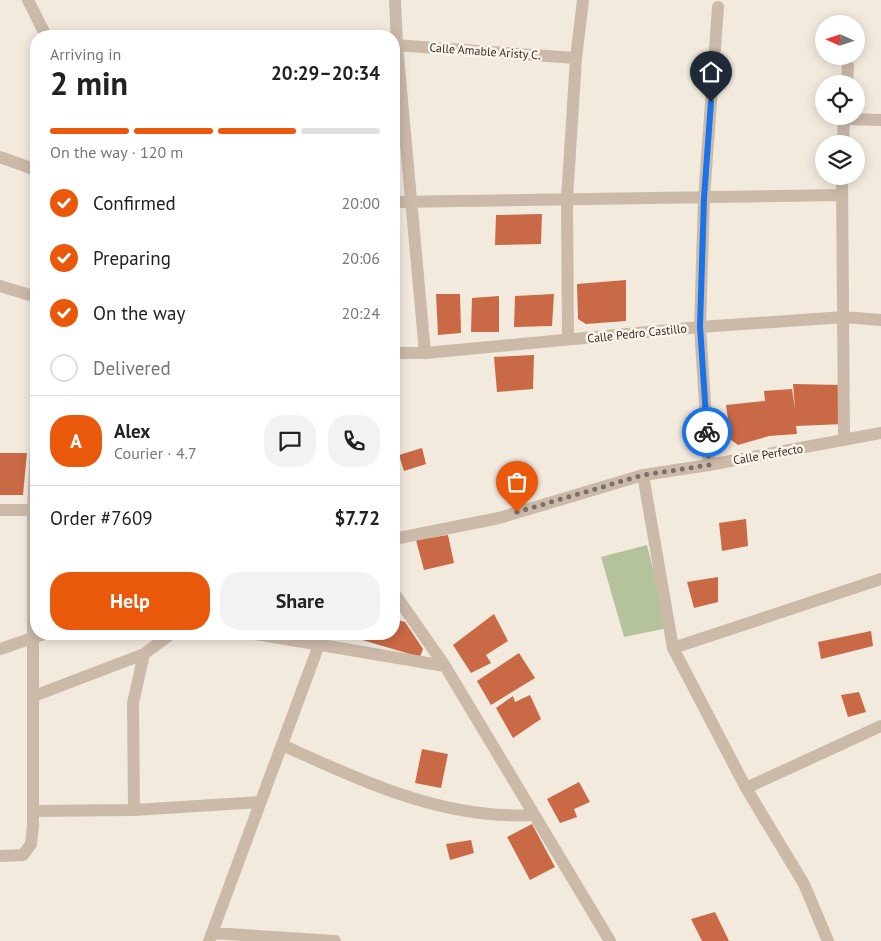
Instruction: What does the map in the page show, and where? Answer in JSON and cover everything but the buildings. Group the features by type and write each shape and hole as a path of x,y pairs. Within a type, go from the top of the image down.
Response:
{"street":[{"path":"28,0 43,30"},
{"path":"395,0 395,30"},
{"path":"568,339 567,199 576,58 583,0"},
{"path":"709,465 700,326 704,198 718,7"},
{"name":"Calle Amable Aristy C.","path":"400,45 576,58"},
{"path":"848,66 848,75"},
{"path":"400,94 425,353"},
{"path":"865,119 881,120"},
{"path":"0,157 30,168"},
{"path":"842,185 844,440"},
{"path":"400,202 842,195"},
{"path":"0,286 30,295"},
{"name":"Calle Pedro Castillo","path":"400,353 425,353 700,326 844,317 881,320"},
{"name":"Calle Perfecto","path":"400,538 499,518 643,475 709,465 881,433"},
{"path":"643,475 673,648 746,788 804,884 828,941"},
{"path":"0,510 30,510"},
{"path":"673,648 881,579"},
{"path":"400,601 445,666 610,941"},
{"path":"0,649 30,638"},
{"path":"0,856 22,855 31,844 34,811 34,696 39,640"},
{"path":"34,696 144,654 163,640"},
{"path":"321,640 210,937 335,941"},
{"path":"326,640 445,666"},
{"path":"134,810 133,703 144,654"},
{"path":"746,788 881,726"},
{"path":"282,745 380,788 415,800 470,813 515,816 534,815"},
{"path":"34,811 134,810 260,802"}],"green space":[{"path":"647,545 668,628 624,637 601,557"}],"way so far":[{"path":"517,512 643,475 709,465 707,432"}],"route":[{"path":"707,432 700,326 704,198 711,102"}]}
